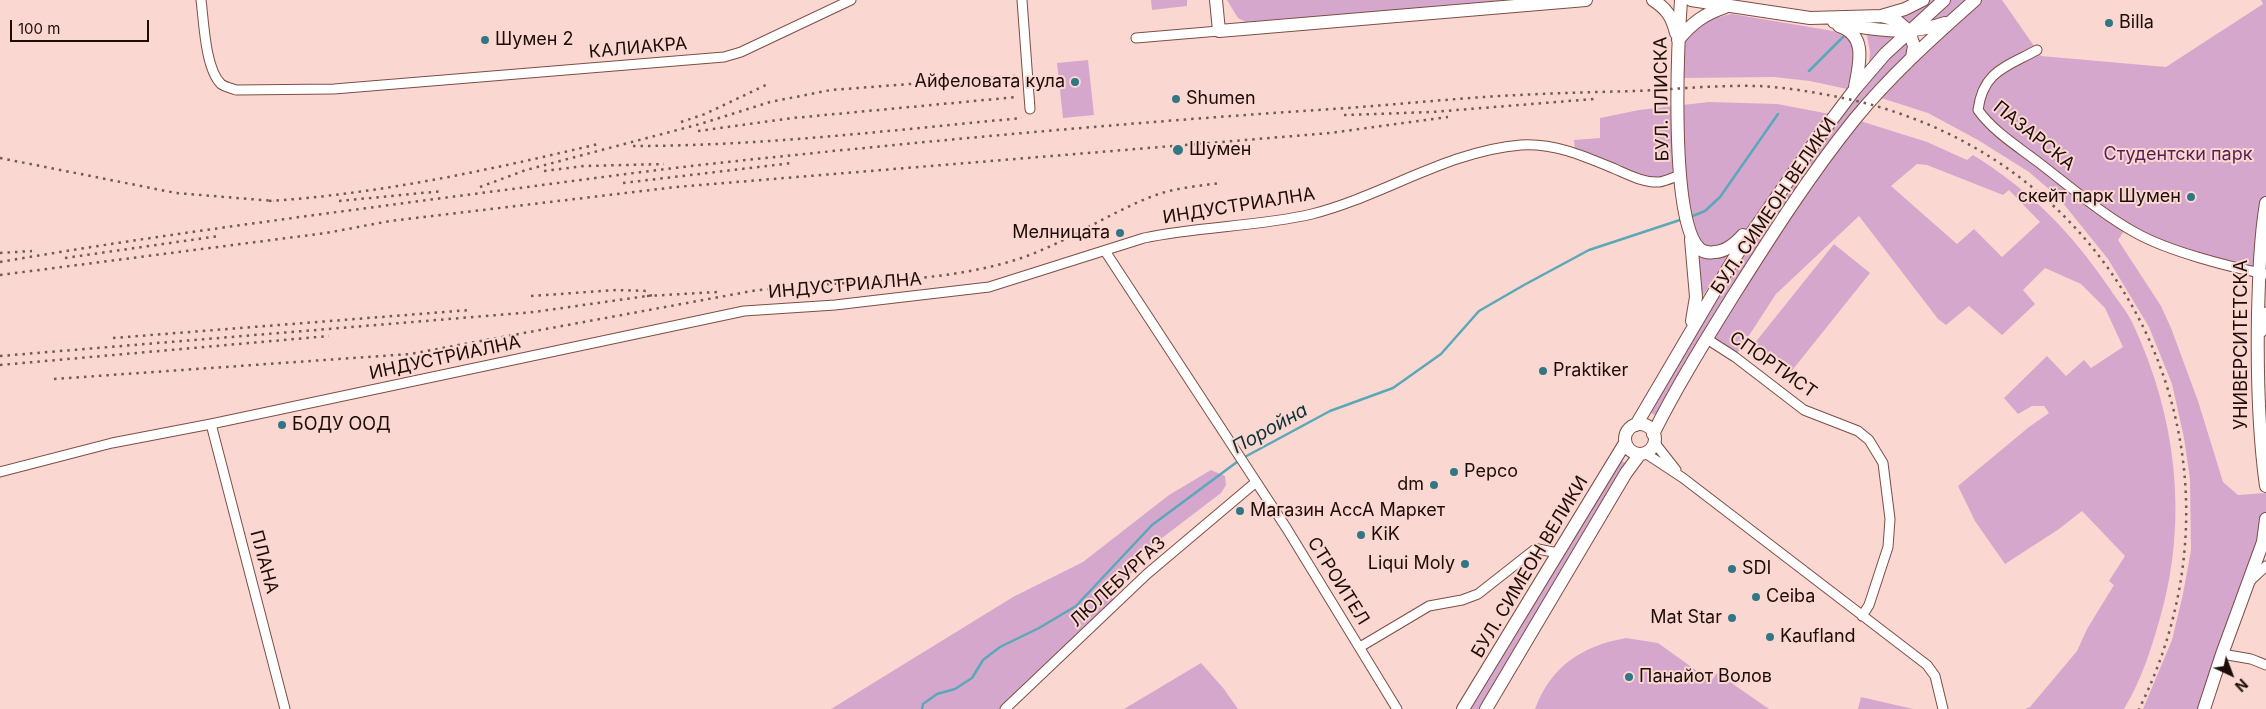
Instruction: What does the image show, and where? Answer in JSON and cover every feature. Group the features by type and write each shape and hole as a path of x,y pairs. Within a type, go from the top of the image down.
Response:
{"main road":[{"path":"1216,0 1219,31 1586,0"},
{"path":"1653,0 1664,7 1673,20 1678,40"},
{"name":"БУЛ. ПЛИСКА","path":"1681,0 1678,40 1680,175 1682,198 1690,234"},
{"path":"1691,0 1736,4 1855,26 1909,31 1932,28 1952,20"},
{"path":"1810,18 1881,16 1905,9 1923,0"},
{"name":"БУЛ. СИМЕОН ВЕЛИКИ","path":"1636,425 1733,260 1782,189 1855,89 1909,31 1944,0"},
{"name":"БУЛ. СИМЕОН ВЕЛИКИ","path":"1654,438 1707,339 1764,247 1818,167 1855,120 1912,57 1975,0"},
{"path":"1678,40 1691,24 1699,18 1736,4"},
{"path":"1881,16 1896,20 1909,31 1914,46 1912,57"},
{"path":"1810,18 1844,28 1858,42 1861,51 1855,89"},
{"path":"1690,234 1700,249 1708,252 1728,249 1737,243 1782,189"},
{"name":"УНИВЕРСИТЕТСКА","path":"2266,204 2261,235 2263,273 2258,351 2259,438 2266,486"},
{"path":"1689,334 1695,311 1696,297 1690,234"},
{"path":"1486,709 1626,473 1643,454 1649,451 1654,438 1644,425 1636,425 1628,430 1625,443 1629,450 1643,454"},
{"name":"БУЛ. СИМЕОН ВЕЛИКИ","path":"1463,709 1625,443"},
{"path":"2204,709 2222,654 2250,582 2263,542 2266,519"}],"street":[{"name":"КАЛИАКРА","path":"201,0 213,71 222,84 236,90 334,89 724,57 741,52 851,0"},
{"path":"1022,0 1030,109"},
{"path":"1136,38 1219,31"},
{"name":"ПАЗАРСКА","path":"2037,50 1997,72 1985,83 1980,95 1978,110 1986,122 2055,175 2136,233 2164,245 2263,273"},
{"name":"ИНДУСТРИАЛНА","path":"0,472 112,443 211,424 744,311 835,305 989,287 1144,238 1278,221 1313,214 1351,202 1461,158 1520,145 1550,146 1575,152 1638,178 1658,182 1680,175"},
{"name":"СТРОИТЕЛ","path":"1105,251 1229,439 1397,709"},
{"path":"2258,351 2266,312"},
{"name":"СПОРТИСТ","path":"1707,339 1735,357 1804,410 1858,431 1869,440 1883,463 1890,519 1888,547 1869,605 1862,616"},
{"name":"ПЛАНА","path":"211,424 285,709"},
{"path":"1654,438 1682,478"},
{"path":"1643,454 1682,478 1927,665 1935,676 1943,709"},
{"name":"ЛЮЛЕБУРГАЗ","path":"1005,709 1148,574 1256,482"},
{"path":"1360,648 1429,606 1453,602 1478,594 1534,550 1558,553"},
{"path":"2250,582 2266,566"},
{"path":"2222,654 2251,659 2266,665"}],"green space":[{"path":"1151,0 1187,0 1187,6 1152,10"},
{"path":"1227,0 1526,0 1246,22 1238,18"},
{"path":"1928,0 1936,0 1908,26 1894,15"},
{"path":"1949,0 1966,0 1940,22 1922,25"},
{"name":"Студентски парк","path":"1975,0 2002,0 2041,56 2166,67 2263,4 2261,0 2266,0 2266,203 2259,272 2164,245 2126,228 2118,240 2161,306 2171,328 2198,401 2223,482 2238,495 2266,493 2266,528 2204,709 2143,709 2172,640 2191,550 2190,479 2184,438 2172,384 2149,327 2108,259 2058,197 2029,172 1978,140 1928,113 1875,96 1854,119 1927,142 1967,160 1973,155 2014,183 2065,231 2096,269 2131,319 2148,359 2168,431 2174,468 2176,506 2174,543 2169,581 2157,630 2140,676 2124,709 2025,709 2030,707 2077,651 2087,629 2114,585 2109,581 2125,556 2082,511 2059,529 2005,564 1975,521 1958,486 2029,427 2049,413 2044,406 2032,406 2018,414 2004,398 2047,356 2066,376 2084,360 2091,368 2123,347 2105,308 2081,284 2045,268 2023,290 2035,304 2002,335 1969,306 1946,325 1938,319 1859,216 1776,294 1735,357 1707,339 1749,263 1655,415 1649,412 1743,256 1857,93 1908,38 1911,49","holes":["1917,164 1927,165 2003,195 2009,190 2040,222 2002,257 1974,229 1957,244 1891,186"]},
{"path":"1732,14 1833,31 1851,40 1857,58 1847,89 1810,81 1774,77 1684,78 1683,51 1687,36 1704,22"},
{"path":"1866,30 1896,34 1869,62 1870,52"},
{"path":"1088,60 1094,115 1063,118 1057,63"},
{"path":"1709,102 1777,104 1835,115 1737,243 1700,249 1680,175 1658,182 1575,152 1574,140 1600,138 1600,118 1639,110"},
{"path":"1834,244 1870,273 1790,373 1754,344"},
{"path":"1698,251 1732,251 1702,297"},
{"path":"1620,460 1627,464 1479,709 1470,709"},
{"path":"1211,470 1225,476 1226,485 1221,493 1141,554 1139,567 1112,588 1110,597 1119,602 1005,709 831,709 1013,597 1083,562 1169,495"},
{"name":"Панайот Волов","path":"1626,638 1658,643 1711,681 1717,673 1769,709 1535,709 1550,681 1570,660 1595,646"},
{"path":"1201,663 1224,689 1238,709 1124,709"},
{"path":"1861,697 1913,709 1858,709"}],"waterway":[{"path":"1809,71 1843,37"},
{"path":"1690,217 1705,211 1720,197 1778,114"},
{"name":"Поройна","path":"922,709 923,704 937,694 955,689 972,678 983,660 1000,647 1039,628 1076,606 1152,525 1241,459 1330,411 1393,388 1441,354 1479,311 1524,285 1589,250 1683,219"}],"railway":[{"path":"480,187 526,170 700,124 770,102 831,90 1015,76"},
{"path":"681,122 705,114 770,83"},
{"path":"0,262 236,226 638,172 811,153 1035,132 1495,96 1712,87 1757,86 1780,88 1848,99 1946,132 2029,184 2096,252 2145,332 2176,420 2186,515 2174,612 2139,709"},
{"path":"698,131 793,118 1017,97"},
{"path":"1344,115 1432,112 1594,99"},
{"path":"0,275 326,233 390,221 676,187 1330,133 1448,117"},
{"path":"633,146 779,140 1022,118"},
{"path":"269,201 352,193 434,180 598,144"},
{"path":"0,158 176,193 274,201"},
{"path":"623,183 792,163"},
{"path":"544,171 584,166 664,164"},
{"path":"54,379 410,354 752,291 948,275 980,269 1030,255 1066,239 1117,212 1161,193 1220,183"},
{"path":"339,201 443,191"},
{"path":"65,258 219,236"},
{"path":"0,253 32,251"},
{"path":"531,296 616,290 649,291"},
{"path":"647,296 717,292"},
{"path":"0,356 534,312 654,295"},
{"path":"113,338 470,310"},
{"path":"0,365 329,336"}],"place":[{"name":"Billa","path":"2109,23"},
{"name":"Шумен 2","path":"485,40"},
{"name":"Айфеловата кула","path":"1075,82"},
{"name":"Shumen","path":"1176,99"},
{"name":"Шумен","path":"1178,150"},
{"name":"скейт парк Шумен","path":"2191,197"},
{"name":"Мелницата","path":"1120,233"},
{"name":"Praktiker","path":"1543,371"},
{"name":"БОДУ ООД","path":"282,425"},
{"name":"Pepco","path":"1454,472"},
{"name":"dm","path":"1434,485"},
{"name":"Магазин АссА Маркет","path":"1240,511"},
{"name":"KiK","path":"1361,535"},
{"name":"Liqui Moly","path":"1465,564"},
{"name":"SDI","path":"1732,569"},
{"name":"Ceiba","path":"1756,597"},
{"name":"Mat Star","path":"1732,618"},
{"name":"Kaufland","path":"1770,637"},
{"name":"Панайот Волов","path":"1629,677"}]}
